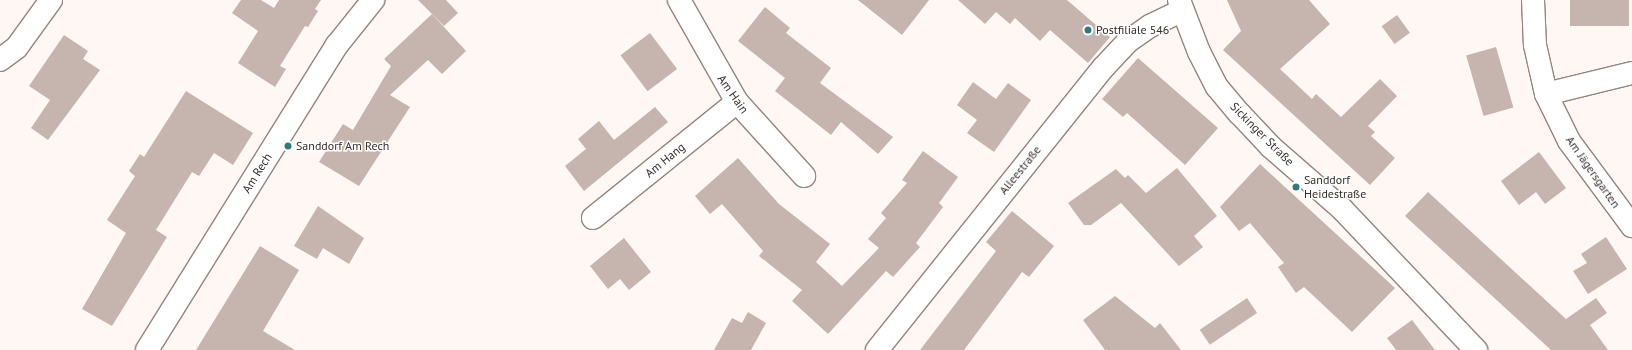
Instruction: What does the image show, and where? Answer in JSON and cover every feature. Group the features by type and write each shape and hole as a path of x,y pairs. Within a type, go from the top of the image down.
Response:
{"street":[{"path":"0,60 17,47 51,0"},
{"name":"Am Rech","path":"147,350 337,45 373,0"},
{"name":"Am Hain","path":"679,0 737,102 804,176"},
{"name":"Am Jägersgarten","path":"1533,0 1535,45 1546,94 1569,141 1632,226"},
{"name":"Alleestraße","path":"877,350 1103,68 1127,42 1180,5"},
{"name":"Sickinger Straße","path":"1180,5 1217,87 1240,114 1271,147 1342,209 1476,350"},
{"path":"1546,94 1632,73"},
{"name":"Am Hang","path":"593,218 737,102"}],"building":[{"path":"241,0 261,0 274,8 279,0 321,0 315,9 318,11 308,27 305,26 280,66 286,69 275,87 238,63 258,31 232,13"},
{"path":"418,0 446,0 458,13 444,26"},
{"path":"858,0 929,0 902,35"},
{"path":"958,0 1067,0 1110,37 1088,63 1050,30 1040,41 1015,18 1010,24 996,12 985,24"},
{"path":"1227,0 1309,0 1330,24 1280,69 1312,99 1316,94 1341,117 1380,79 1397,96 1368,126 1375,132 1371,136 1395,158 1370,185 1223,50 1241,31"},
{"path":"1570,0 1629,0 1629,26 1570,26"},
{"path":"765,7 790,28 786,33 831,68 820,83 893,137 878,154 841,122 831,135 775,91 785,78 738,41"},
{"path":"432,14 466,51 442,74 428,60 390,95 410,107 359,186 319,162 343,124 353,130 391,66 384,59"},
{"path":"1397,15 1410,33 1395,44 1382,26"},
{"path":"650,33 677,69 648,91 620,55"},
{"path":"64,35 88,51 83,59 100,70 48,140 31,128 50,100 29,86"},
{"path":"1496,47 1513,108 1484,116 1466,56"},
{"path":"1138,58 1218,128 1185,165 1127,113 1123,117 1102,99"},
{"path":"973,82 996,99 1008,83 1031,100 994,152 967,133 977,120 957,105"},
{"path":"186,91 253,133 233,165 214,153 199,176 192,172 156,230 167,237 112,326 82,309 126,233 107,220 135,176 129,171 140,154 144,157"},
{"path":"655,107 668,122 584,191 565,166 586,149 578,139 599,121 614,140"},
{"path":"923,151 958,177 939,203 943,207 916,243 920,247 893,277 886,271 828,334 792,301 802,290 759,256 763,251 722,204 710,214 695,196 738,158 779,204 830,244 816,262 842,286 879,248 868,239 886,218 881,213 907,183 902,180"},
{"path":"1539,152 1566,188 1545,204 1536,192 1519,205 1501,181"},
{"path":"1260,164 1395,288 1352,332 1304,287 1296,293 1278,267 1284,263 1250,223 1239,231 1220,207"},
{"path":"1177,168 1217,216 1194,236 1203,247 1179,266 1121,203 1091,225 1084,225 1068,203 1116,169 1125,178 1128,175 1146,193"},
{"path":"1428,192 1566,319 1596,298 1607,313 1590,325 1608,350 1551,350 1405,216"},
{"path":"318,206 364,238 349,264 323,248 317,259 294,246"},
{"path":"1012,211 1054,246 1029,277 1022,272 964,350 920,350 996,251 986,242"},
{"path":"1606,237 1627,269 1588,294 1573,271 1587,263 1581,254"},
{"path":"624,238 651,272 629,290 620,279 608,289 590,266"},
{"path":"260,246 299,270 263,331 295,350 196,350"},
{"path":"1115,296 1155,328 1160,323 1181,350 1105,350 1083,320"},
{"path":"1247,298 1257,313 1210,345 1200,330"},
{"path":"748,312 766,323 751,350 714,350 732,318 742,323"},
{"path":"1412,320 1435,350 1396,350 1387,338"}],"place":[{"name":"Postfiliale 546","path":"1088,30"},
{"name":"Sanddorf Am Rech","path":"288,146"},
{"name":"Sanddorf Heidestraße","path":"1296,187"}]}
